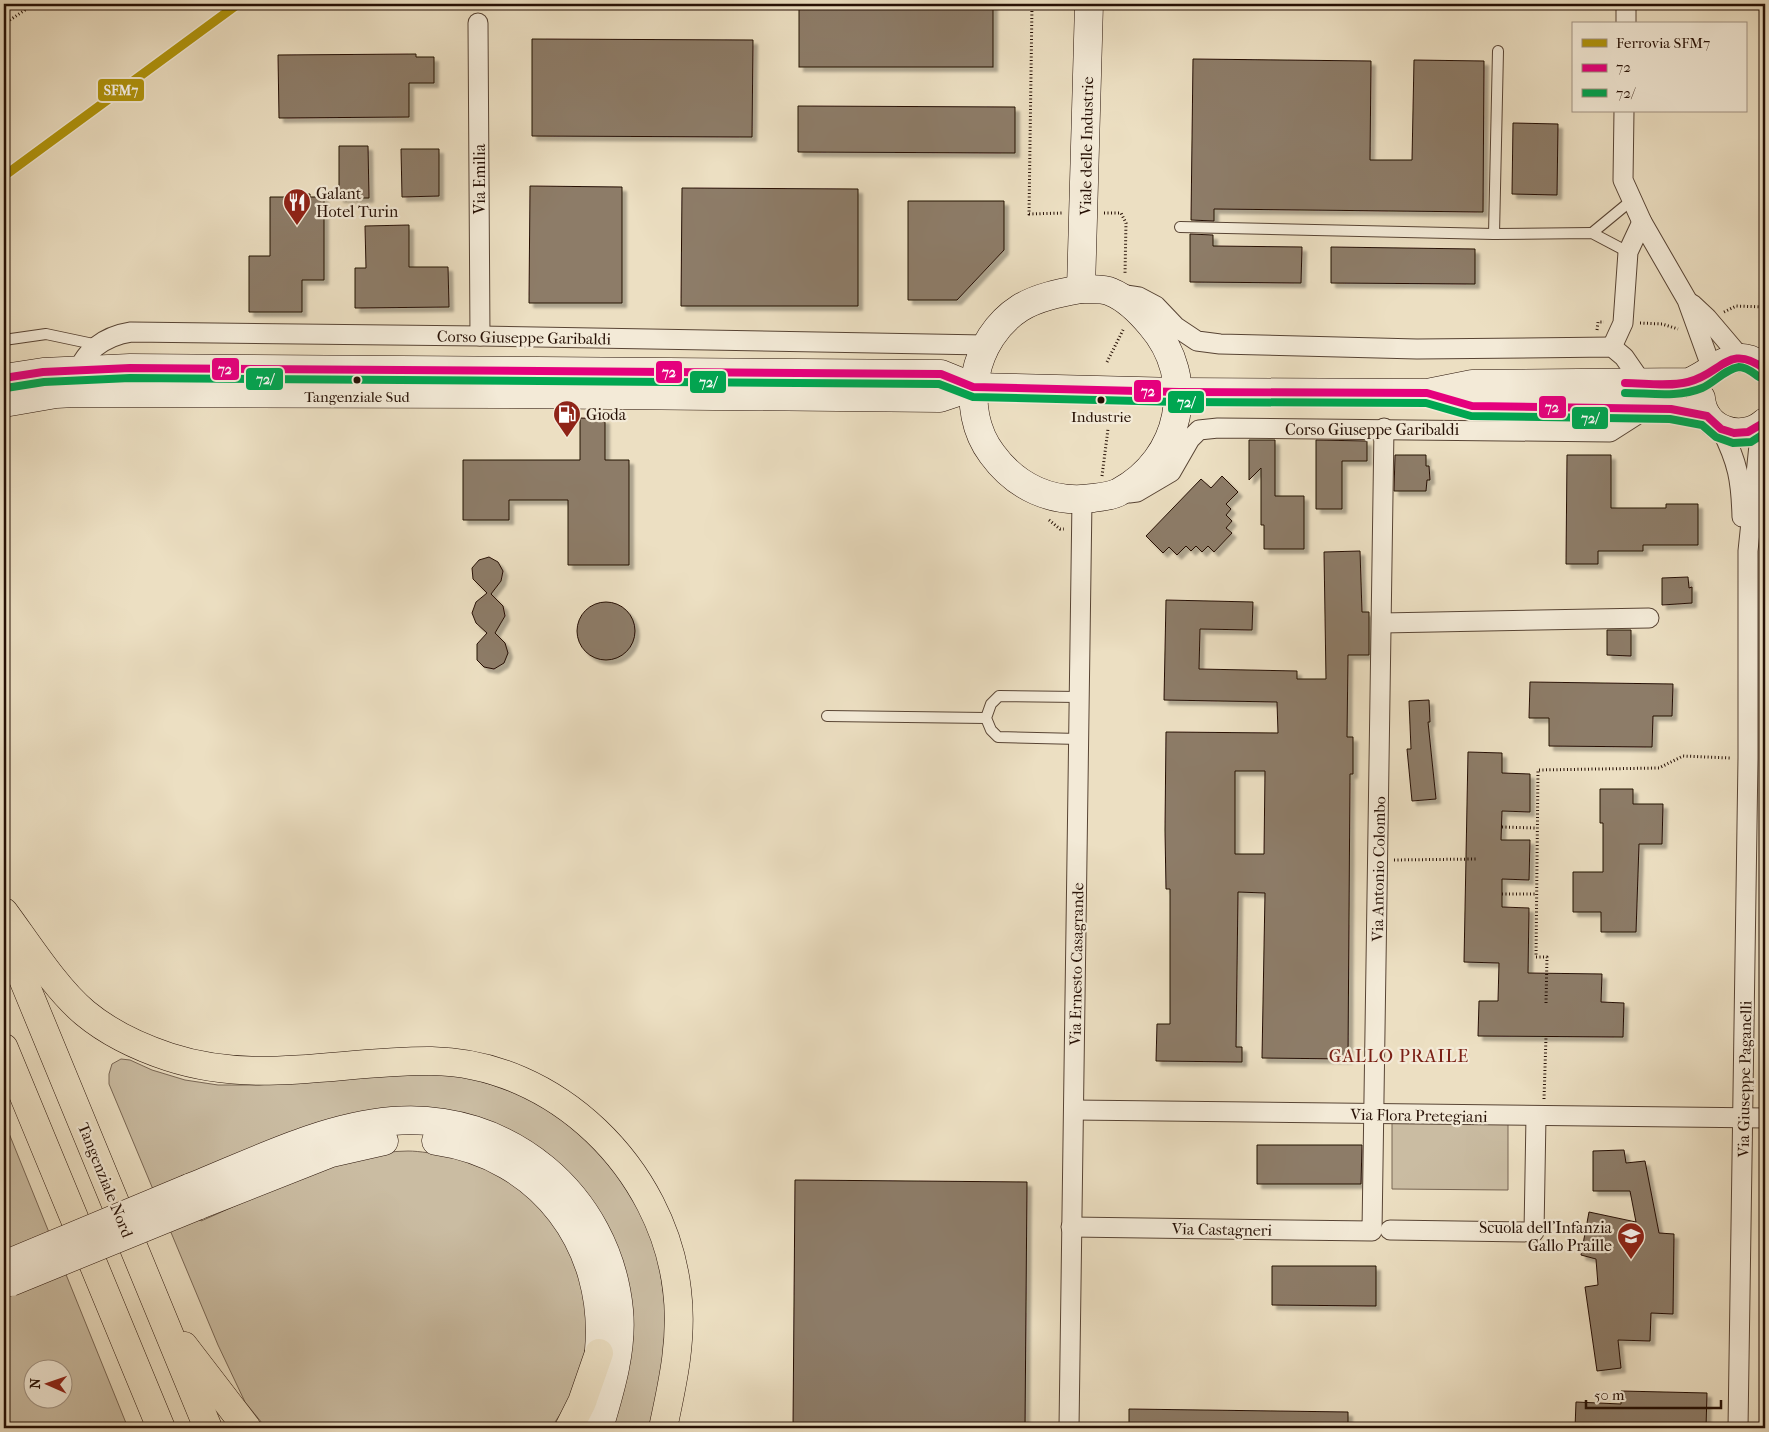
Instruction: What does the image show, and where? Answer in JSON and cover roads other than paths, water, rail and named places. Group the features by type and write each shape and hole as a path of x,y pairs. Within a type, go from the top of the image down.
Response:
{"highway":[{"path":"4,912 68,995 84,1012 119,1036 169,1057 221,1069 276,1072 404,1062 454,1063 518,1080 560,1102 581,1118 614,1149 631,1171 656,1216 672,1264 677,1288 678,1342 663,1428"},
{"name":"Tangenziale Nord","path":"4,933 208,1428"},
{"path":"4,1048 161,1428"},
{"path":"164,1322 247,1428"},
{"path":"569,1428 582,1402 599,1353"}],"street":[{"name":"Viale delle Industrie","path":"1081,289 1089,4"},
{"path":"1626,4 1626,22"},
{"name":"Via Emilia","path":"478,23 480,336"},
{"path":"1624,112 1624,180 1642,222 1687,300 1711,370 1703,382 1701,393 1702,405 1714,422"},
{"path":"1642,222 1628,252 1623,323 1612,348 1624,357 1645,395"},
{"name":"Corso Giuseppe Garibaldi","path":"1612,348 1417,348 1220,344 1197,341 1176,327 1156,306 1139,297 1110,291 1081,289 1050,295 1020,308 995,330 985,345 979,359 973,387 976,420 986,447 1003,470 1026,487 1053,497 1100,496 1136,492 1171,472 1190,439 1198,430 1218,428 1384,428 1610,432 1645,395"},
{"name":"Corso Giuseppe Garibaldi","path":"1100,496 1139,478 1156,461 1174,428 1179,392 1175,364 1161,336 1134,307 1110,291"},
{"path":"1687,300 1707,318 1741,358 1751,360 1765,369"},
{"name":"Corso Giuseppe Garibaldi","path":"4,403 56,394 77,382 82,359 106,340 131,332 985,345"},
{"name":"Corso Giuseppe Garibaldi","path":"4,378 44,372 77,382 506,394 940,398 973,387 1179,392 1427,393 1472,406 1645,395 1689,382 1730,359 1741,358"},
{"name":"Corso Giuseppe Garibaldi","path":"1645,395 1714,422 1734,433 1748,432 1763,424"},
{"name":"Via Giuseppe Paganelli","path":"1714,422 1734,454 1741,481 1742,517 1748,551"},
{"name":"Via Giuseppe Paganelli","path":"1738,1428 1744,1118 1748,551 1761,457 1763,424"},
{"name":"Via Antonio Colombo","path":"1381,1230 1375,1114 1384,428"},
{"name":"Via Ernesto Casagrande","path":"1069,1428 1081,529 1100,496"},
{"path":"1382,623 1649,618"},
{"name":"Via Flora Pretegiani","path":"1074,1110 1375,1114 1540,1110 1765,1118"},
{"name":"Via Castagneri","path":"1072,1228 1534,1232 1540,1110"},
{"path":"6,1274 193,1197 316,1138 374,1123 416,1120 465,1127 506,1142 532,1157 566,1186 592,1225 611,1267 619,1310 619,1332 614,1372 600,1428"},
{"path":"193,1197 331,1153 363,1144 394,1139 421,1138 470,1149 493,1157 534,1183 547,1195 573,1228 585,1252 599,1299 601,1325 599,1353 585,1428"}],"lane":[{"path":"1494,234 1498,51"},
{"path":"1592,233 1632,200"},
{"path":"1180,227 1494,234 1592,233 1628,252"},
{"path":"4,340 46,334 98,346"},
{"path":"1079,739 998,736 991,730 986,718 991,704 1000,696 1080,697"},
{"path":"827,716 986,718"}],"rail line":[{"name":"SFM7","path":"4,176 238,4"}],"place":[{"name":"Galant Hotel Turin","path":"297,226"},
{"name":"Tangenziale Sud","path":"357,380"},
{"name":"Industrie","path":"1101,400"},
{"name":"Gioda","path":"567,438"},
{"name":"Scuola dell'Infanzia Gallo Praille","path":"1631,1260"}],"district":[{"name":"GALLO PRAILE","path":"1399,1056"}]}
